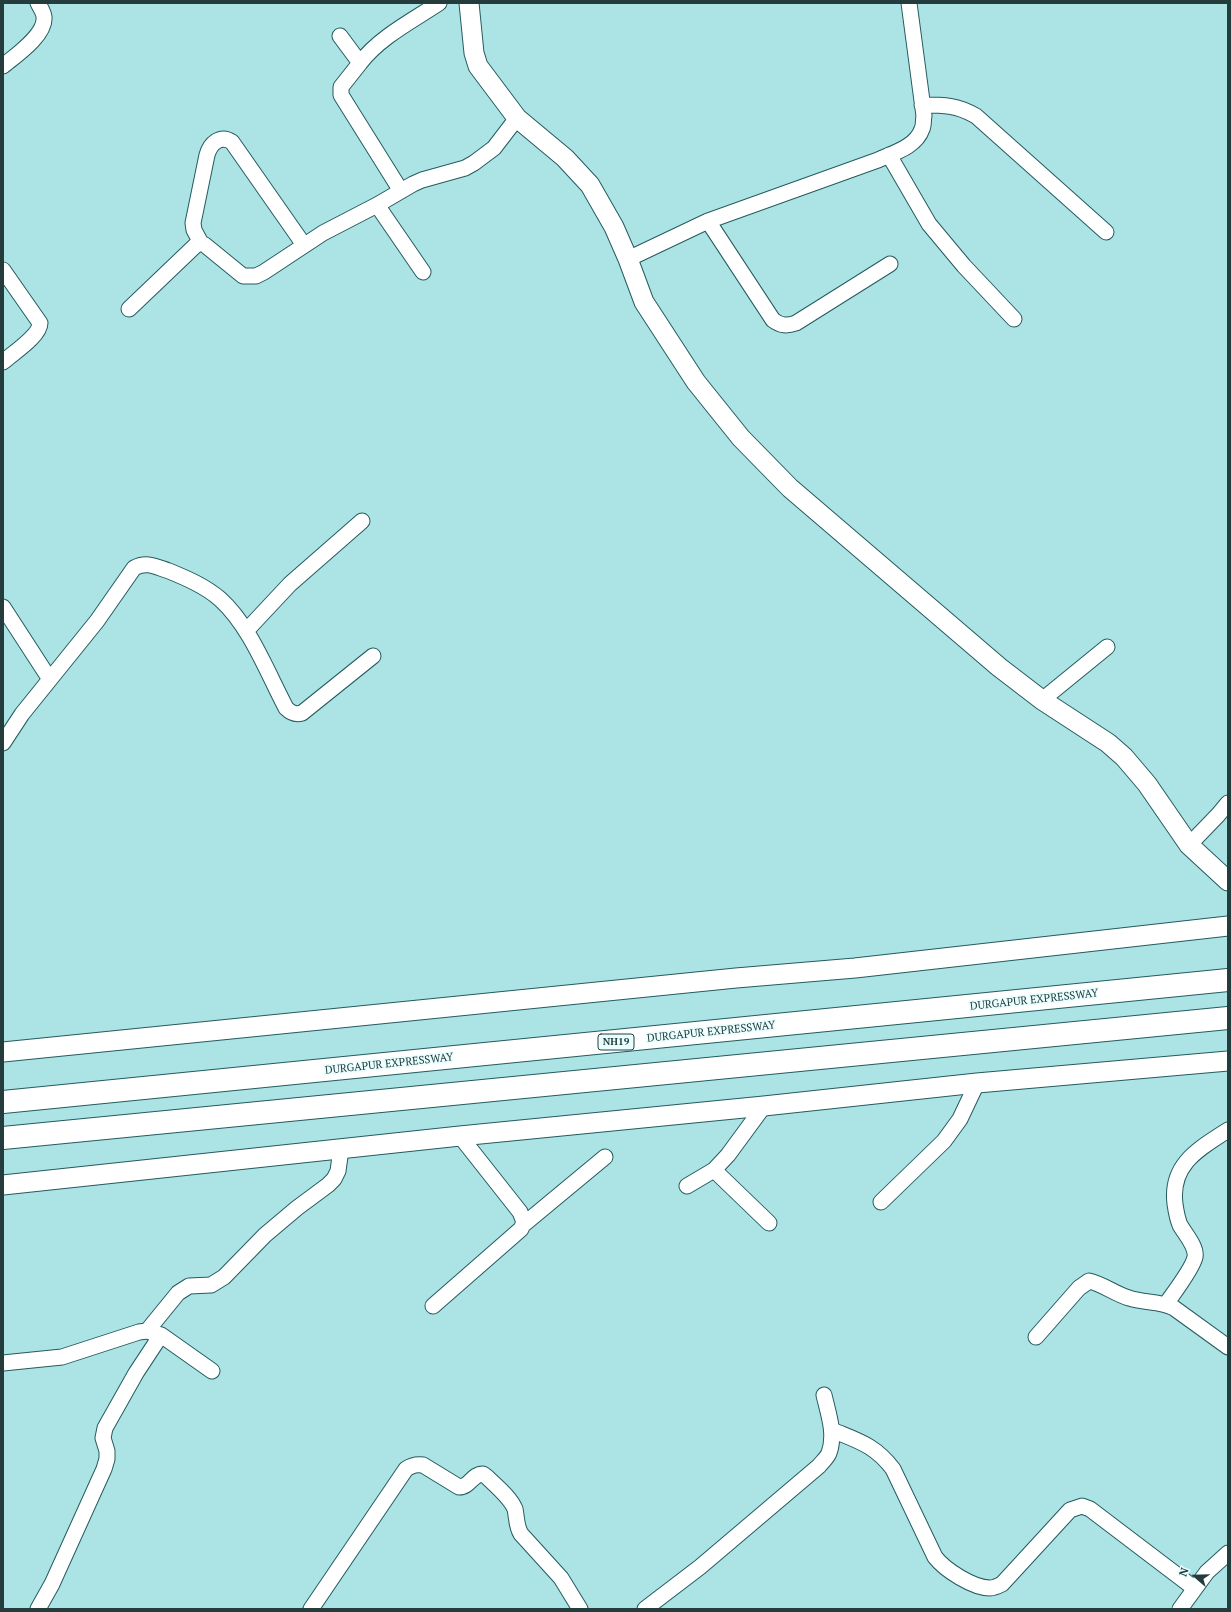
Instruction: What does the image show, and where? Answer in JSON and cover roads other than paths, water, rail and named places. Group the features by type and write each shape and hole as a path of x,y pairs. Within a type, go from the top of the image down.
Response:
{"highway":[{"name":"DURGAPUR EXPRESSWAY","path":"3,1102 1228,980"},
{"path":"3,1138 1228,1018"}],"street":[{"path":"3,66 38,35 43,27 44,17 38,3"},
{"path":"401,191 344,101 340,92 344,83 368,53 378,44 439,3"},
{"path":"469,3 474,53 478,66 517,118 565,158 590,185 611,220 628,259 644,302 696,382 741,438 790,488 999,667 1042,700 1108,743 1124,757 1148,784 1189,845 1228,881"},
{"path":"628,259 708,221 889,155 912,143 922,129 922,105 909,3"},
{"path":"340,36 360,63"},
{"path":"922,105 951,106 965,110 976,116 1106,232"},
{"path":"304,245 232,142 223,138 209,147 193,223 194,230 201,243 210,248 237,272 248,277 256,276 264,272 322,233 422,180 456,171 474,163 494,148 517,118"},
{"path":"889,155 929,224 964,266 1014,319"},
{"path":"377,205 424,272"},
{"path":"708,221 773,320 788,326 796,323 890,264"},
{"path":"129,309 188,252 196,245 201,243"},
{"path":"3,270 38,319 40,326 34,335 3,362"},
{"path":"246,631 295,580 362,521"},
{"path":"3,743 22,714 97,621 134,568 141,564 148,564 182,576 219,598 232,611 246,631 286,708 294,714 302,713 373,656"},
{"path":"3,607 50,678"},
{"path":"1042,700 1107,647"},
{"path":"1189,845 1228,803"},
{"path":"3,1052 736,978 855,968 1228,926"},
{"path":"3,1185 977,1083 1228,1061"},
{"path":"881,1202 944,1141 960,1119 977,1083"},
{"path":"687,1186 714,1170 728,1155 764,1106"},
{"path":"1166,1304 1195,1257 1194,1250 1179,1222 1176,1212 1174,1195 1177,1176 1198,1149 1228,1130"},
{"path":"460,1136 520,1212 524,1222 523,1225"},
{"path":"38,1609 52,1584 104,1469 107,1459 107,1451 103,1438 105,1428 136,1373 154,1333 178,1293 189,1286 211,1284 224,1277 265,1235 334,1180 338,1171 341,1149"},
{"path":"433,1306 523,1225 605,1156"},
{"path":"714,1170 769,1223"},
{"path":"1036,1337 1078,1288 1089,1281 1100,1284 1130,1299 1166,1304 1174,1308 1228,1347"},
{"path":"3,1363 62,1357 139,1332 154,1333 212,1371"},
{"path":"645,1609 700,1567 819,1466 828,1454 832,1430 824,1395"},
{"path":"832,1430 866,1444 884,1456 893,1469 935,1557 941,1565 958,1576 980,1586 990,1588 1002,1584 1070,1510 1082,1506 1090,1509 1194,1588"},
{"path":"311,1609 406,1469 411,1465 416,1464 423,1465 459,1487 467,1485 476,1475 483,1474 487,1477 511,1503 515,1510 517,1528 521,1534 561,1578 580,1609"},
{"path":"1180,1609 1207,1572 1228,1553"}]}
